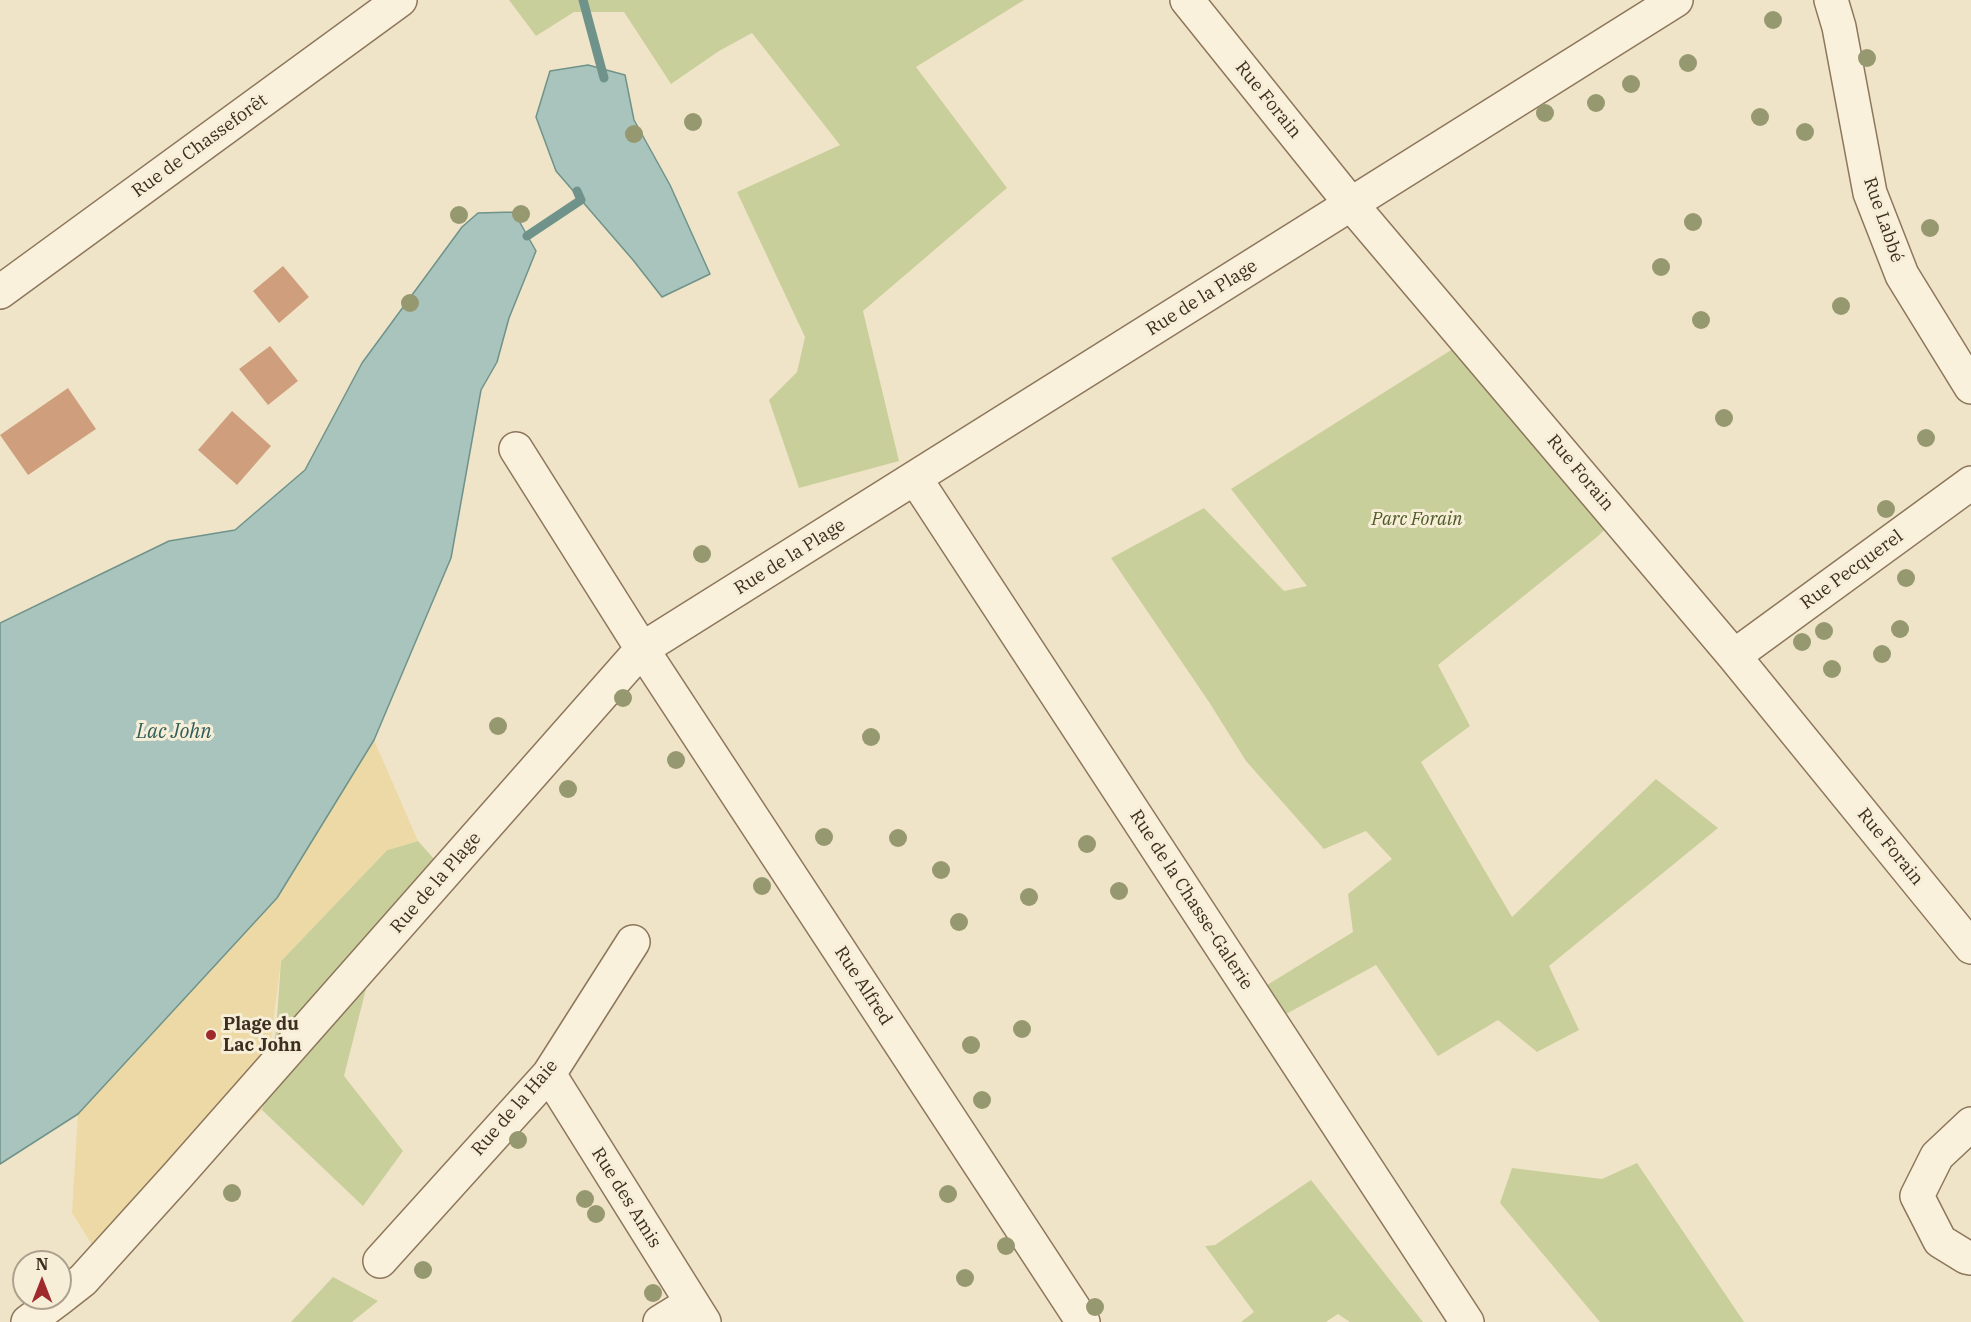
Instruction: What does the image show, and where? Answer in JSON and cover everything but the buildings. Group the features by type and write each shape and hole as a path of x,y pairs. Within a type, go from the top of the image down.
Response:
{"street":[{"name":"Rue de Chasseforêt","path":"0,292 400,0"},
{"name":"Rue Forain","path":"1187,0 1351,204 1734,656 1971,947"},
{"name":"Rue de la Plage","path":"72,1289 83,1280 177,1176 642,649 1676,0"},
{"name":"Rue Labbé","path":"1832,0 1870,193 1902,275 1971,387"},
{"name":"Rue Alfred","path":"516,449 642,649 1083,1322"},
{"name":"Rue de la Chasse-Galerie","path":"915,478 1467,1322"},
{"name":"Rue Pecquerel","path":"1734,656 1971,483"},
{"name":"Rue de la Haie","path":"380,1261 549,1074 633,942"},
{"name":"Rue des Amis","path":"549,1074 698,1312"},
{"path":"1971,1124 1937,1156 1917,1196 1940,1241 1971,1258"},
{"name":"Rue de la Plage","path":"28,1322 44,1310"},
{"path":"660,1322 698,1312"}],"green space":[{"path":"509,0 1024,0 916,67 1007,188 863,311 899,461 799,488 769,400 797,372 805,337 737,192 840,145 752,33 719,51 671,84 624,12 574,12 536,36"},
{"name":"Parc Forain","path":"1467,340 1618,517 1597,537 1438,665 1470,726 1421,762 1512,917 1656,779 1718,828 1549,966 1579,1030 1537,1052 1498,1020 1438,1056 1376,965 1266,1025 1251,995 1353,932 1348,894 1392,859 1366,831 1324,849 1246,761 1209,702 1111,558 1204,508 1284,591 1307,586 1231,489"},
{"path":"418,841 452,879 367,985 344,1076 403,1151 363,1206 262,1110 276,1031 281,961 387,850"},
{"path":"1637,1163 1744,1322 1600,1322 1500,1203 1512,1168 1602,1179"},
{"path":"1311,1180 1423,1322 1350,1322 1338,1314 1326,1322 1241,1322 1254,1312 1205,1246 1215,1245"},
{"path":"333,1277 378,1301 352,1322 291,1322"}],"sand":[{"name":"Plage du Lac John","path":"374,740 418,841 387,850 281,961 262,1110 102,1260 72,1213 78,1114 277,898"}],"water":[{"path":"588,65 625,75 634,120 670,185 710,274 662,297 556,171 536,117 550,71"},
{"name":"Lac John","path":"514,212 536,251 509,318 497,362 481,390 451,558 374,740 277,898 78,1114 0,1164 0,623 169,541 235,530 305,470 362,363 462,227 478,213"}],"waterway":[{"path":"583,0 604,78"},
{"path":"527,236 581,200 577,191"}],"place":[{"name":"Plage du Lac John","path":"211,1035"}]}
